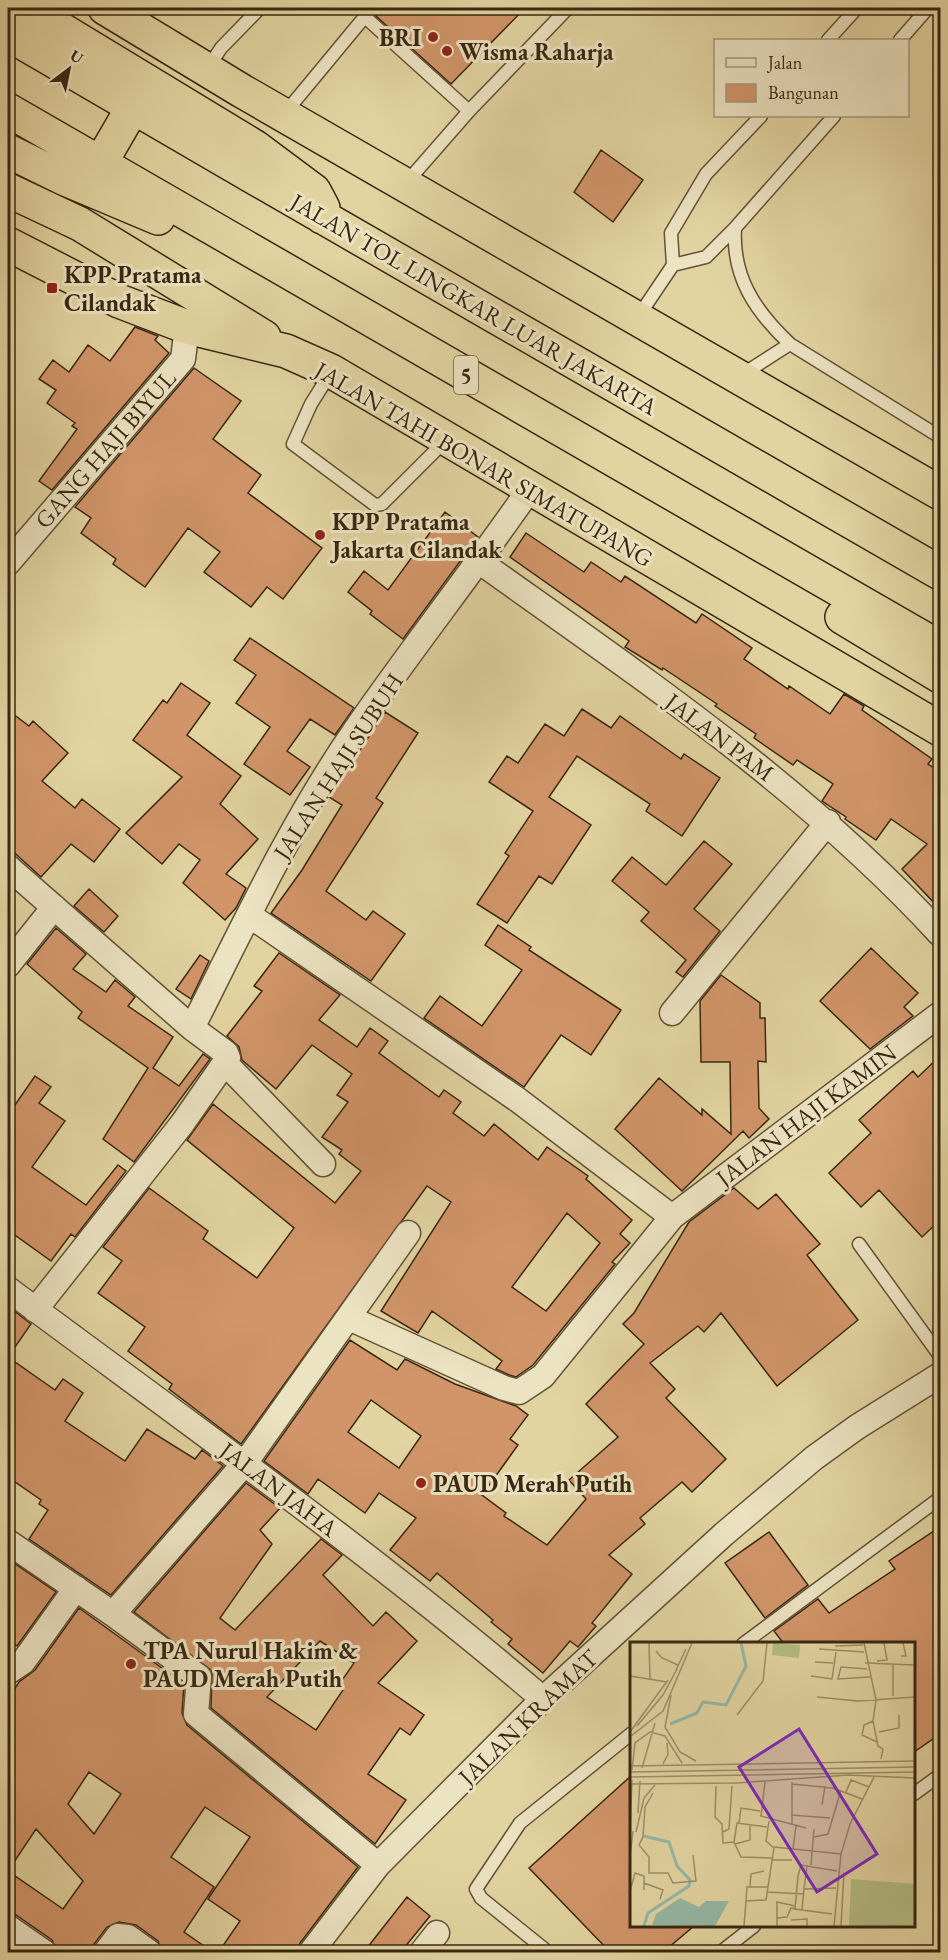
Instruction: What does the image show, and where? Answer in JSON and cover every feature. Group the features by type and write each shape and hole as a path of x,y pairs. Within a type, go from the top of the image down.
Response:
{"highway":[{"path":"26,8 228,129 285,168 314,191 323,208 322,219"},
{"path":"105,8 207,70 940,493"},
{"name":"JALAN TOL LINGKAR LUAR JAKARTA","path":"8,34 322,219 465,298 940,573"},
{"path":"100,164 133,107"},
{"name":"5","path":"8,110 940,648"},
{"path":"8,151 63,178 154,216 250,251"},
{"path":"8,190 80,224 118,246 286,351"},
{"name":"JALAN TAHI BONAR SIMATUPANG","path":"10,246 119,301 187,327 286,351 331,371 529,490 940,729"},
{"path":"786,485 866,511 940,551"},
{"path":"682,499 713,534 740,555 940,676"}],"street":[{"name":"GANG HAJI BIYUL","path":"8,563 183,359 187,327"},
{"name":"JALAN HAJI SUBUH","path":"192,1028 266,876 355,730 480,562 529,490"},
{"name":"JALAN PAM","path":"480,562 704,723 828,822 908,899 940,934"},
{"path":"672,1013 828,822"},
{"path":"8,867 192,1028 226,1053 226,1064 182,1124 35,1310"},
{"path":"8,965 54,907"},
{"path":"249,915 518,1100 672,1217"},
{"name":"JALAN HAJI KAMIN","path":"349,1318 519,1392 543,1376 672,1217 940,1014"},
{"path":"226,1064 323,1164"},
{"path":"113,1614 245,1462 408,1233"},
{"name":"JALAN JAHA","path":"8,1289 245,1462 426,1603 543,1699"},
{"name":"JALAN KRAMAT","path":"311,1953 378,1865 543,1699 724,1534 814,1458 857,1427 940,1375"},
{"path":"8,1542 113,1614 199,1677 196,1714 378,1865"},
{"path":"8,1672 23,1662 76,1588"},
{"path":"8,1927 44,1953"},
{"path":"422,1953 437,1933"},
{"path":"106,1953 118,1936 128,1937 149,1953"}],"lane":[{"path":"207,70 221,48 260,8"},
{"path":"405,183 469,111 568,8"},
{"path":"829,39 856,8"},
{"path":"901,39 928,8"},
{"path":"284,114 369,12 469,111"},
{"path":"638,317 672,265 671,233 677,220 706,174 760,117"},
{"path":"672,265 706,257 735,228 833,117"},
{"path":"735,228 734,251 740,279 761,314 790,344 940,437"},
{"path":"740,376 790,344"},
{"path":"331,371 310,404 293,444 375,505 382,504 446,440"},
{"path":"859,1244 940,1356"},
{"path":"746,1642 940,1498"},
{"path":"548,1953 480,1898 476,1889 520,1823 630,1735"},
{"path":"915,1793 940,1776"},
{"path":"721,1953 753,1927"}],"building":[{"name":"Wisma Raharja","path":"380,8 525,8 451,84 376,16"},
{"path":"601,150 643,180 613,222 574,192"},
{"path":"135,327 158,336 155,340 169,353 52,490 39,481 77,429 72,426 75,423 47,403 56,390 39,379 53,360 69,372 88,345 110,361"},
{"path":"194,368 241,401 213,439 261,475 248,493 322,548 283,599 267,587 251,607 204,572 220,552 188,528 145,587 113,564 116,559 81,533 91,518 75,507"},
{"path":"445,512 478,537 403,639 370,614 372,611 348,592 364,571 388,590"},
{"path":"526,533 584,572 591,562 621,582 625,576 696,623 702,614 752,648 744,659 788,689 789,686 830,714 844,694 864,706 862,710 932,759 928,764 940,772 940,909 902,869 927,844 891,819 876,840 845,819 846,817 822,801 833,784 797,760 793,765 754,738 756,734 715,706 717,704 663,668 662,670 625,647 629,641 510,557"},
{"path":"250,638 354,708 335,735 310,719 287,751 310,767 290,795 244,764 270,727 236,703 256,675 234,660"},
{"path":"181,683 210,703 187,735 241,776 220,804 258,839 226,874 246,888 236,908 225,920 183,883 200,860 179,844 162,864 126,833 182,777 133,740 163,700 167,703"},
{"path":"582,709 611,728 620,716 681,759 684,754 720,778 682,836 646,811 650,804 577,756 549,797 591,825 552,884 539,876 507,923 477,904 509,856 505,853 533,811 489,782 507,756 518,763 545,724 564,736"},
{"path":"8,710 29,726 33,721 68,753 42,781 75,808 82,799 120,829 94,862 71,844 41,877 8,847"},
{"path":"385,712 418,733 376,798 383,803 326,891 366,920 373,911 405,934 371,981 271,913 302,870 342,805 329,797"},
{"path":"704,841 732,864 694,909 720,931 683,977 676,972 686,960 641,921 649,912 612,881 632,857 666,885"},
{"path":"89,889 118,916 104,932 74,906"},
{"path":"498,925 531,947 529,950 621,1010 591,1055 561,1035 524,1087 424,1018 440,996 482,1026 522,970 485,945"},
{"path":"56,928 86,954 73,969 106,992 115,980 135,997 128,1006 173,1037 153,1068 179,1086 203,1054 210,1059 134,1162 103,1139 148,1068 78,1018 82,1012 27,964"},
{"path":"871,948 918,993 904,1007 913,1016 870,1049 820,1001"},
{"path":"279,953 340,995 319,1020 357,1047 370,1028 388,1041 379,1053 439,1097 444,1090 461,1102 453,1113 484,1136 494,1124 538,1160 547,1147 588,1176 586,1179 632,1220 620,1234 630,1243 612,1262 615,1264 533,1365 516,1377 496,1369 502,1361 432,1311 418,1333 381,1311 451,1202 427,1186 241,1444 169,1389 172,1384 128,1351 145,1327 98,1293 122,1261 103,1247 149,1188 208,1231 203,1239 257,1278 294,1228 187,1140 213,1104 335,1203 361,1171 339,1154 342,1150 322,1137 348,1102 337,1095 352,1074 312,1045 276,1089 242,1060 239,1047 227,1036 262,991 254,986","holes":["567,1213 600,1243 546,1311 512,1287"]},
{"path":"200,955 209,961 191,999 176,989"},
{"path":"721,975 760,1003 760,1018 765,1018 766,1062 758,1061 759,1108 769,1119 749,1138 743,1131 682,1191 615,1129 659,1078 702,1115 702,1109 731,1134 730,1062 701,1062 700,1001"},
{"path":"940,1056 940,1220 922,1237 879,1190 861,1207 829,1173 871,1133 859,1120 913,1071 918,1077"},
{"path":"35,1076 51,1087 39,1103 65,1121 32,1167 86,1205 118,1165 126,1171 75,1237 71,1234 51,1261 8,1230 8,1115"},
{"path":"734,1188 758,1209 776,1194 820,1244 807,1255 858,1320 777,1386 721,1313 704,1332 698,1326 650,1363 675,1389 666,1398 726,1459 692,1492 682,1482 640,1518 645,1524 609,1555 632,1574 592,1623 596,1626 578,1647 570,1641 543,1673 508,1644 512,1639 491,1622 493,1620 437,1573 430,1581 390,1550 416,1518 379,1493 365,1513 318,1479 308,1494 264,1461 350,1340 397,1370 405,1359 455,1384 516,1406 528,1415 510,1439 518,1445 482,1495 506,1513 504,1516 547,1545 586,1499 569,1480 618,1437 586,1404 644,1344 623,1324 634,1313 689,1222","holes":["371,1400 421,1436 399,1468 348,1432"]},
{"path":"13,1310 31,1324 8,1357 8,1318"},
{"path":"8,1357 55,1390 63,1379 83,1393 65,1421 125,1461 147,1429 195,1459 202,1450 223,1466 111,1595 29,1539 48,1510 39,1504 41,1500 8,1477"},
{"path":"246,1483 280,1508 260,1530 272,1544 220,1618 235,1630 321,1539 342,1555 323,1575 373,1626 386,1612 417,1641 378,1683 424,1715 410,1735 400,1728 368,1774 406,1800 375,1844 211,1708 212,1671 134,1612","holes":["320,1641 354,1663 338,1686 343,1690 316,1730 267,1697"]},
{"path":"940,1527 940,1734 915,1751 915,1642 782,1642 774,1631 818,1599 829,1613 895,1569 889,1561"},
{"path":"769,1532 808,1585 765,1618 725,1563"},
{"path":"8,1559 56,1592 17,1646 8,1640"},
{"path":"79,1608 184,1684 182,1713 187,1725 358,1867 300,1943 297,1953 218,1953 240,1921 208,1899 250,1837 205,1807 171,1857 214,1887 184,1932 214,1953 163,1953 158,1941 136,1925 119,1922 107,1927 94,1944 92,1953 58,1953 52,1940 16,1915 8,1913 8,1871 8,1699 19,1682 35,1670","holes":["89,1772 121,1794 94,1834 68,1804","36,1829 83,1881 63,1909 8,1871"]},
{"path":"630,1777 630,1927 693,1927 662,1953 611,1953 529,1868"},
{"path":"407,1897 430,1916 400,1953 363,1953"}],"place":[{"name":"BRI","path":"433,37"},
{"name":"Wisma Raharja","path":"447,51"},
{"name":"KPP Pratama Cilandak","path":"52,288"},
{"name":"KPP Pratama Jakarta Cilandak","path":"320,535"},
{"name":"PAUD Merah Putih","path":"421,1483"},
{"name":"TPA Nurul Hakim & PAUD Merah Putih","path":"131,1664"}]}
